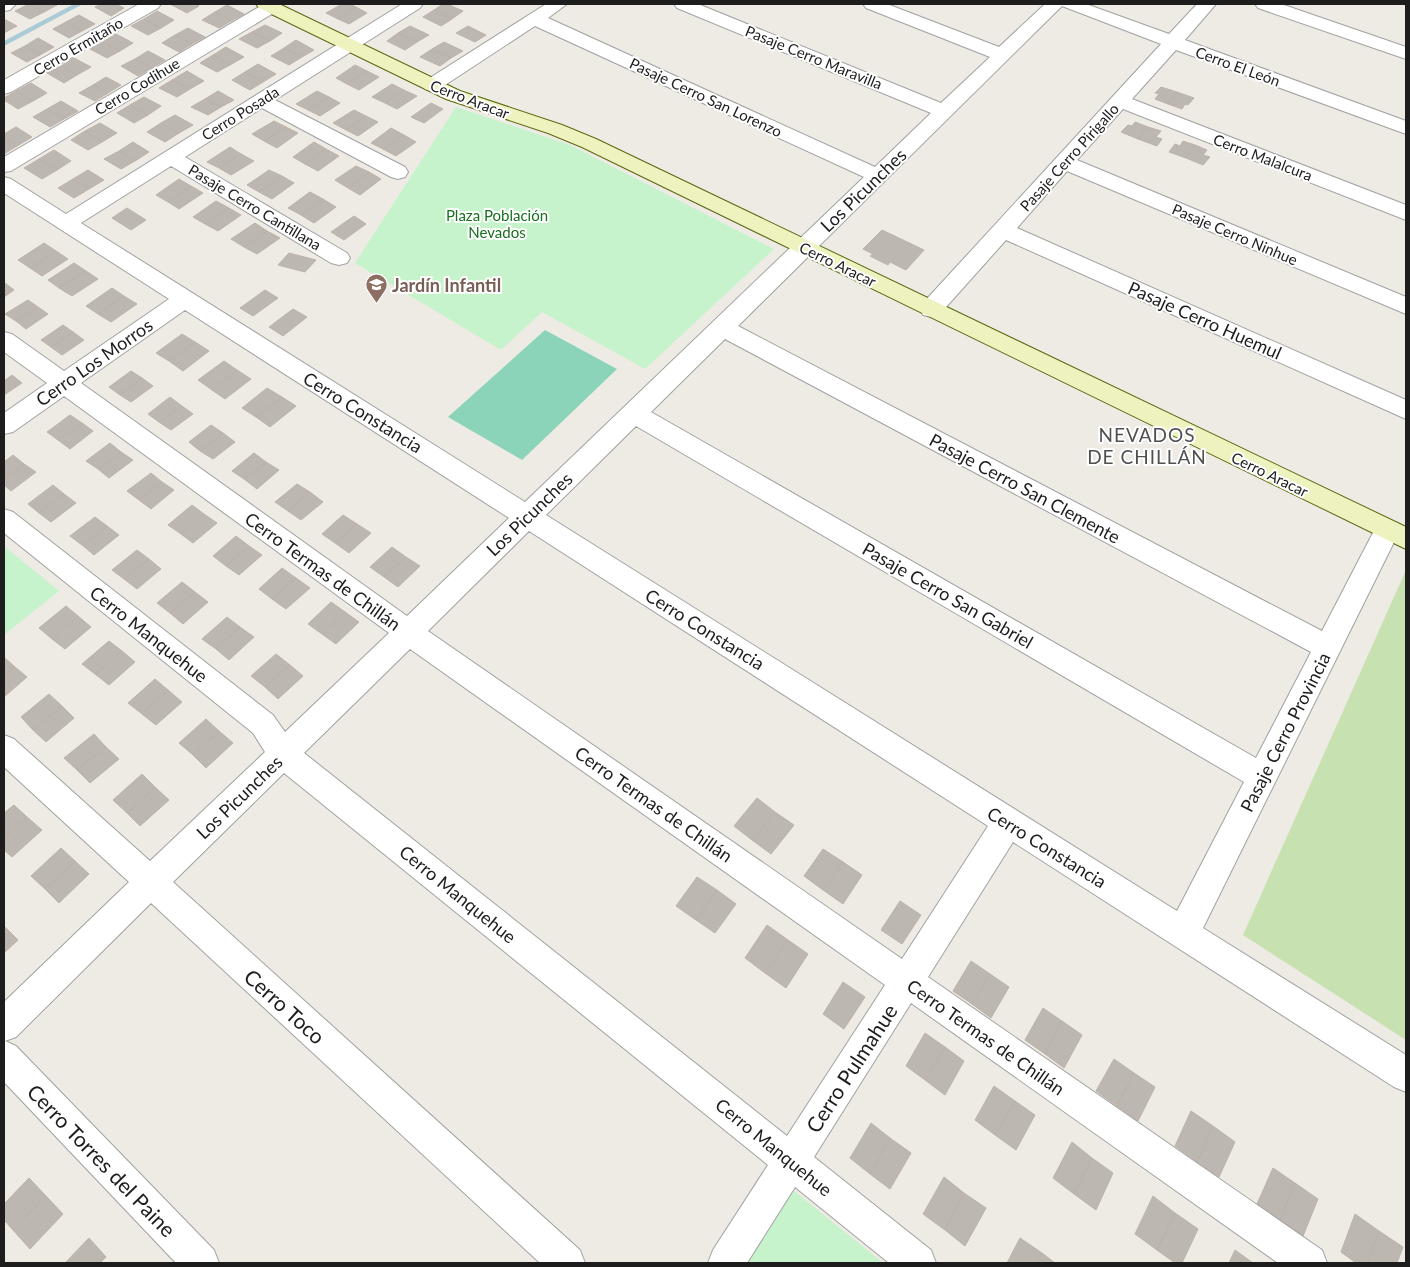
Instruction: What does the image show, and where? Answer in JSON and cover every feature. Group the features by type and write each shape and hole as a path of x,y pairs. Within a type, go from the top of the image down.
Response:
{"street":[{"name":"Cerro Ermitaño","path":"4,88 152,4"},
{"name":"Cerro Posada","path":"66,223 414,4"},
{"path":"432,85 558,4"},
{"name":"Pasaje Cerro Maravilla","path":"683,4 944,111"},
{"path":"872,4 1002,55"},
{"name":"Los Picunches","path":"4,1025 1055,4"},
{"name":"Cerro El León","path":"1070,4 1406,128"},
{"name":"Pasaje Cerro Pirigallo","path":"931,309 1207,4"},
{"path":"1264,4 1406,53"},
{"name":"Cerro Aracar","path":"268,5 432,85 474,103 573,136 1397,535"},
{"name":"Cerro Codihue","path":"4,166 268,5"},
{"name":"Pasaje Cerro San Lorenzo","path":"534,19 878,176"},
{"path":"261,100 398,172"},
{"name":"Cerro Malalcura","path":"1120,101 1406,213"},
{"name":"Pasaje Cerro Cantillana","path":"170,157 339,258"},
{"name":"Pasaje Cerro Ninhue","path":"1064,163 1406,306"},
{"name":"Cerro Constancia","path":"4,184 1406,1075"},
{"name":"Pasaje Cerro Huemul","path":"1003,230 1406,410"},
{"name":"Cerro Los Morros","path":"4,425 184,299"},
{"name":"Pasaje Cerro San Clemente","path":"722,327 1328,648"},
{"name":"Cerro Termas de Chillán","path":"4,340 408,632 1309,1263"},
{"name":"Pasaje Cerro San Gabriel","path":"633,413 1262,777"},
{"name":"Cerro Manquehue","path":"4,519 263,724 283,754 918,1263"},
{"name":"Pasaje Cerro Provincia","path":"1183,934 1328,648 1397,535"},
{"name":"Cerro Toco","path":"4,748 567,1263"},
{"name":"Cerro Pulmahue","path":"726,1263 908,982 1008,822"},
{"name":"Cerro Torres del Paine","path":"4,1058 201,1263"}],"green space":[{"name":"Plaza Población Nevados","path":"456,107 570,145 774,249 645,369 542,312 501,350 355,263"},
{"path":"545,330 617,369 522,460 448,417"},
{"path":"4,546 59,591 4,635"},
{"path":"1406,570 1406,1040 1243,935"},
{"path":"793,1190 883,1263 748,1263"}],"building":[{"path":"29,4 54,4 57,5 44,12"},
{"path":"29,4 44,12 30,19 15,11"},
{"path":"101,4 115,4 124,8 111,16 95,7"},
{"path":"170,4 195,4 199,6 187,13"},
{"path":"342,4 356,7 338,19 326,13"},
{"path":"443,4 463,11 452,19 434,10"},
{"path":"227,5 244,14 231,21 215,12"},
{"path":"356,7 367,13 349,24 338,19"},
{"path":"434,10 452,19 441,26 423,17"},
{"path":"157,11 174,20 161,28 144,19"},
{"path":"215,12 231,21 219,28 202,20"},
{"path":"79,15 95,24 82,31 66,22"},
{"path":"4,19 17,26 4,33"},
{"path":"144,19 161,28 148,35 131,26"},
{"path":"66,22 82,31 69,38 53,29"},
{"path":"265,25 282,33 270,41 252,32"},
{"path":"410,26 429,35 417,42 398,33"},
{"path":"468,26 486,35 475,42 456,33"},
{"path":"188,28 205,37 192,44 175,35"},
{"path":"252,32 270,41 257,48 239,39"},
{"path":"398,33 417,42 405,50 387,41"},
{"path":"116,34 133,43 120,51 103,42"},
{"path":"175,35 192,44 179,52 162,43"},
{"path":"38,38 54,47 40,55 25,46"},
{"path":"296,40 314,50 302,57 284,48"},
{"path":"103,42 120,51 107,58 90,49"},
{"path":"444,42 463,51 451,58 432,49"},
{"path":"25,46 40,55 27,62 11,53"},
{"path":"226,47 244,57 230,65 213,55"},
{"path":"284,48 302,57 289,65 271,56"},
{"path":"432,49 451,58 440,66 420,57"},
{"path":"148,51 165,60 152,68 135,59"},
{"path":"213,55 230,65 217,72 200,63"},
{"path":"74,58 91,67 77,75 61,66"},
{"path":"135,59 152,68 138,76 121,66"},
{"path":"258,64 276,74 263,82 245,72"},
{"path":"355,65 367,71 347,84 336,78"},
{"path":"61,66 77,75 64,83 47,73"},
{"path":"187,71 204,81 190,89 172,80"},
{"path":"367,71 379,77 359,90 347,84"},
{"path":"245,72 263,82 250,90 232,80"},
{"path":"106,77 121,85 108,93 93,85"},
{"path":"172,80 190,89 177,97 159,88"},
{"path":"31,83 47,93 33,101 16,91"},
{"path":"392,84 404,90 385,103 372,97"},
{"path":"93,85 108,93 95,101 79,93"},
{"path":"1161,87 1177,92 1168,104 1155,99 1159,94 1155,93"},
{"path":"404,90 417,96 397,109 385,103"},
{"path":"16,91 33,101 18,109 4,100 4,98"},
{"path":"218,91 234,100 221,107 205,99"},
{"path":"317,91 329,97 308,110 296,104"},
{"path":"1177,92 1194,98 1188,105 1185,104 1182,109 1168,104"},
{"path":"144,97 161,106 148,115 130,105"},
{"path":"329,97 340,103 320,116 308,110"},
{"path":"205,99 221,107 208,115 191,107"},
{"path":"61,101 78,111 64,119 47,109"},
{"path":"431,103 443,109 424,123 411,117"},
{"path":"130,105 148,115 134,123 117,113"},
{"path":"47,109 64,119 50,127 33,117"},
{"path":"354,110 366,116 346,130 333,123"},
{"path":"175,115 193,125 179,133 161,123"},
{"path":"366,116 378,122 358,136 346,130"},
{"path":"274,121 286,127 264,141 252,134"},
{"path":"1135,122 1148,127 1138,139 1121,132 1128,125 1132,126"},
{"path":"100,123 117,133 102,142 85,131"},
{"path":"161,123 179,133 165,142 147,132"},
{"path":"16,127 32,137 17,146 4,137 4,134"},
{"path":"286,127 298,133 277,148 264,141"},
{"path":"1148,127 1161,131 1156,137 1162,139 1157,146 1138,139"},
{"path":"391,128 404,135 383,149 371,143"},
{"path":"85,131 102,142 88,150 71,140"},
{"path":"404,135 416,142 396,156 383,149"},
{"path":"4,137 17,146 4,154"},
{"path":"1183,141 1195,145 1186,158 1169,152 1175,144 1180,146"},
{"path":"133,142 149,152 135,161 119,151"},
{"path":"314,142 326,149 305,164 293,157"},
{"path":"1195,145 1207,150 1203,155 1210,157 1203,165 1186,158"},
{"path":"230,147 241,154 219,168 207,162"},
{"path":"326,149 339,156 318,171 305,164"},
{"path":"54,150 71,161 57,170 39,159"},
{"path":"119,151 135,161 121,169 104,159"},
{"path":"241,154 254,161 231,175 219,168"},
{"path":"39,159 57,170 42,179 24,168"},
{"path":"356,166 369,172 348,188 335,180"},
{"path":"88,170 104,180 89,189 73,179"},
{"path":"269,170 282,176 259,192 247,185"},
{"path":"369,172 381,179 360,195 348,188"},
{"path":"282,176 294,183 272,199 259,192"},
{"path":"73,179 89,189 74,198 58,188"},
{"path":"179,179 191,186 168,202 156,195"},
{"path":"191,186 203,193 179,209 168,202"},
{"path":"310,192 323,199 301,215 288,208"},
{"path":"323,199 336,207 314,223 301,215"},
{"path":"216,201 229,208 205,224 193,217"},
{"path":"127,208 146,220 131,230 112,218"},
{"path":"229,208 241,215 218,231 205,224"},
{"path":"354,216 366,224 344,240 331,232"},
{"path":"255,223 267,231 244,247 231,239"},
{"path":"882,230 924,250 906,270 890,262 888,265 870,256 873,254 863,249"},
{"path":"267,231 280,238 257,254 244,247"},
{"path":"44,243 56,251 30,268 18,260"},
{"path":"56,251 68,259 42,276 30,268"},
{"path":"289,253 316,260 305,272 278,265"},
{"path":"74,263 86,271 59,288 48,280"},
{"path":"86,271 98,279 72,296 59,288"},
{"path":"4,284 14,290 4,297"},
{"path":"112,288 124,296 98,314 86,306"},
{"path":"265,290 278,298 253,316 240,308"},
{"path":"124,296 137,304 111,322 98,314"},
{"path":"28,300 38,307 16,321 5,314"},
{"path":"38,307 48,314 26,329 16,321"},
{"path":"293,309 307,317 283,336 269,327"},
{"path":"63,325 73,332 51,347 41,340"},
{"path":"73,332 84,340 62,355 51,347"},
{"path":"182,334 195,342 169,361 156,353"},
{"path":"195,342 209,351 183,371 169,361"},
{"path":"224,361 237,370 212,390 198,380"},
{"path":"237,370 251,379 225,399 212,390"},
{"path":"131,371 142,378 120,395 109,387"},
{"path":"12,375 22,383 4,395 4,381"},
{"path":"142,378 153,386 131,402 120,395"},
{"path":"267,388 282,397 256,417 242,408"},
{"path":"170,397 182,406 159,422 148,414"},
{"path":"282,397 296,406 270,427 256,417"},
{"path":"182,406 193,414 171,430 159,422"},
{"path":"70,415 82,423 58,440 47,432"},
{"path":"82,423 93,431 70,449 58,440"},
{"path":"211,425 223,433 200,451 189,442"},
{"path":"223,433 235,442 213,459 200,451"},
{"path":"110,443 121,452 98,469 86,461"},
{"path":"121,452 133,460 109,478 98,469"},
{"path":"254,453 266,462 244,479 232,471"},
{"path":"13,455 24,464 4,479 4,462"},
{"path":"266,462 279,470 257,489 244,479"},
{"path":"24,464 36,472 11,491 4,485 4,479"},
{"path":"151,473 162,482 139,500 127,491"},
{"path":"162,482 174,490 151,509 139,500"},
{"path":"297,484 310,492 288,511 275,502"},
{"path":"53,485 64,494 39,513 28,504"},
{"path":"310,492 323,502 301,520 288,511"},
{"path":"64,494 76,503 51,522 39,513"},
{"path":"192,505 204,514 181,534 168,525"},
{"path":"204,514 217,523 193,543 181,534"},
{"path":"343,515 357,524 335,543 322,534"},
{"path":"95,517 107,526 82,545 70,536"},
{"path":"357,524 371,533 349,553 335,543"},
{"path":"107,526 119,535 94,555 82,545"},
{"path":"236,536 249,546 226,566 213,556"},
{"path":"249,546 262,555 239,575 226,566"},
{"path":"392,547 406,557 384,577 370,567"},
{"path":"137,550 149,559 124,579 112,570"},
{"path":"406,557 420,566 398,587 384,577"},
{"path":"149,559 161,569 137,589 124,579"},
{"path":"282,568 296,578 272,599 259,589"},
{"path":"296,578 310,588 286,609 272,599"},
{"path":"182,582 195,592 170,613 157,603"},
{"path":"195,592 208,602 183,624 170,613"},
{"path":"331,602 345,612 322,634 308,624"},
{"path":"66,606 78,616 52,639 39,628"},
{"path":"345,612 359,622 336,644 322,634"},
{"path":"78,616 91,627 65,649 52,639"},
{"path":"227,617 240,627 216,649 202,639"},
{"path":"240,627 254,637 229,660 216,649"},
{"path":"109,641 122,651 95,674 82,664"},
{"path":"122,651 135,662 109,685 95,674"},
{"path":"276,654 290,665 265,687 251,676"},
{"path":"4,657 15,667 4,676"},
{"path":"290,665 303,676 278,699 265,687"},
{"path":"15,667 27,677 4,697 4,676"},
{"path":"155,679 168,690 142,714 128,703"},
{"path":"168,690 182,702 156,725 142,714"},
{"path":"49,694 62,706 33,730 21,717"},
{"path":"62,706 74,718 46,742 33,730"},
{"path":"206,719 219,731 193,755 179,743"},
{"path":"219,731 233,743 206,768 193,755"},
{"path":"94,734 106,747 77,770 64,758"},
{"path":"106,747 119,759 90,783 77,770"},
{"path":"142,774 155,787 127,813 113,800"},
{"path":"155,787 169,800 140,826 127,813"},
{"path":"757,798 775,812 752,840 734,826"},
{"path":"14,805 27,817 4,838 4,813"},
{"path":"775,812 794,825 771,854 752,840"},
{"path":"27,817 42,830 12,857 4,850 4,838"},
{"path":"61,848 75,861 45,889 31,876"},
{"path":"823,849 843,862 823,890 804,876"},
{"path":"75,861 89,874 59,903 45,889"},
{"path":"843,862 862,875 843,904 823,890"},
{"path":"697,877 717,890 696,920 676,906"},
{"path":"717,890 736,904 715,933 696,920"},
{"path":"900,901 921,915 902,944 881,930"},
{"path":"767,925 788,940 765,973 745,958"},
{"path":"4,926 18,940 4,953"},
{"path":"788,940 808,954 786,988 765,973"},
{"path":"971,961 990,974 972,1004 953,991"},
{"path":"990,974 1009,987 991,1018 972,1004"},
{"path":"843,982 865,997 844,1029 823,1014"},
{"path":"1043,1008 1062,1021 1045,1054 1025,1040"},
{"path":"1062,1021 1082,1035 1064,1068 1045,1054"},
{"path":"925,1033 945,1047 925,1080 906,1066"},
{"path":"945,1047 964,1061 945,1095 925,1080"},
{"path":"1114,1059 1134,1073 1117,1106 1096,1091"},
{"path":"1134,1073 1155,1087 1138,1121 1117,1106"},
{"path":"994,1086 1015,1101 995,1135 975,1120"},
{"path":"1015,1101 1035,1115 1016,1150 995,1135"},
{"path":"1191,1111 1213,1126 1197,1162 1175,1146"},
{"path":"871,1123 890,1138 870,1174 850,1158"},
{"path":"1213,1126 1235,1142 1219,1177 1197,1162"},
{"path":"890,1138 911,1153 890,1189 870,1174"},
{"path":"1072,1142 1092,1158 1074,1194 1053,1178"},
{"path":"1092,1158 1113,1173 1096,1210 1074,1194"},
{"path":"1273,1168 1295,1183 1280,1220 1257,1204"},
{"path":"944,1177 964,1193 945,1230 923,1214"},
{"path":"29,1178 46,1196 13,1230 4,1220 4,1204"},
{"path":"1295,1183 1318,1199 1303,1236 1280,1220"},
{"path":"964,1193 986,1208 965,1246 945,1230"},
{"path":"46,1196 63,1214 30,1249 13,1230"},
{"path":"1153,1196 1175,1213 1157,1250 1135,1234"},
{"path":"1175,1213 1198,1229 1182,1263 1175,1263 1157,1250"},
{"path":"1355,1214 1379,1231 1367,1263 1356,1263 1341,1252"},
{"path":"1379,1231 1403,1247 1397,1263 1367,1263"},
{"path":"89,1238 106,1257 100,1263 65,1263"},
{"path":"1020,1238 1042,1253 1037,1263 1007,1263"},
{"path":"1235,1250 1253,1263 1229,1263"},
{"path":"1042,1253 1055,1263 1037,1263"}],"waterway":[{"path":"4,44 79,4"}],"place":[{"name":"Jardín Infantil","path":"376,304"}],"district":[{"name":"NEVADOS DE CHILLÁN","path":"1147,445"}]}
